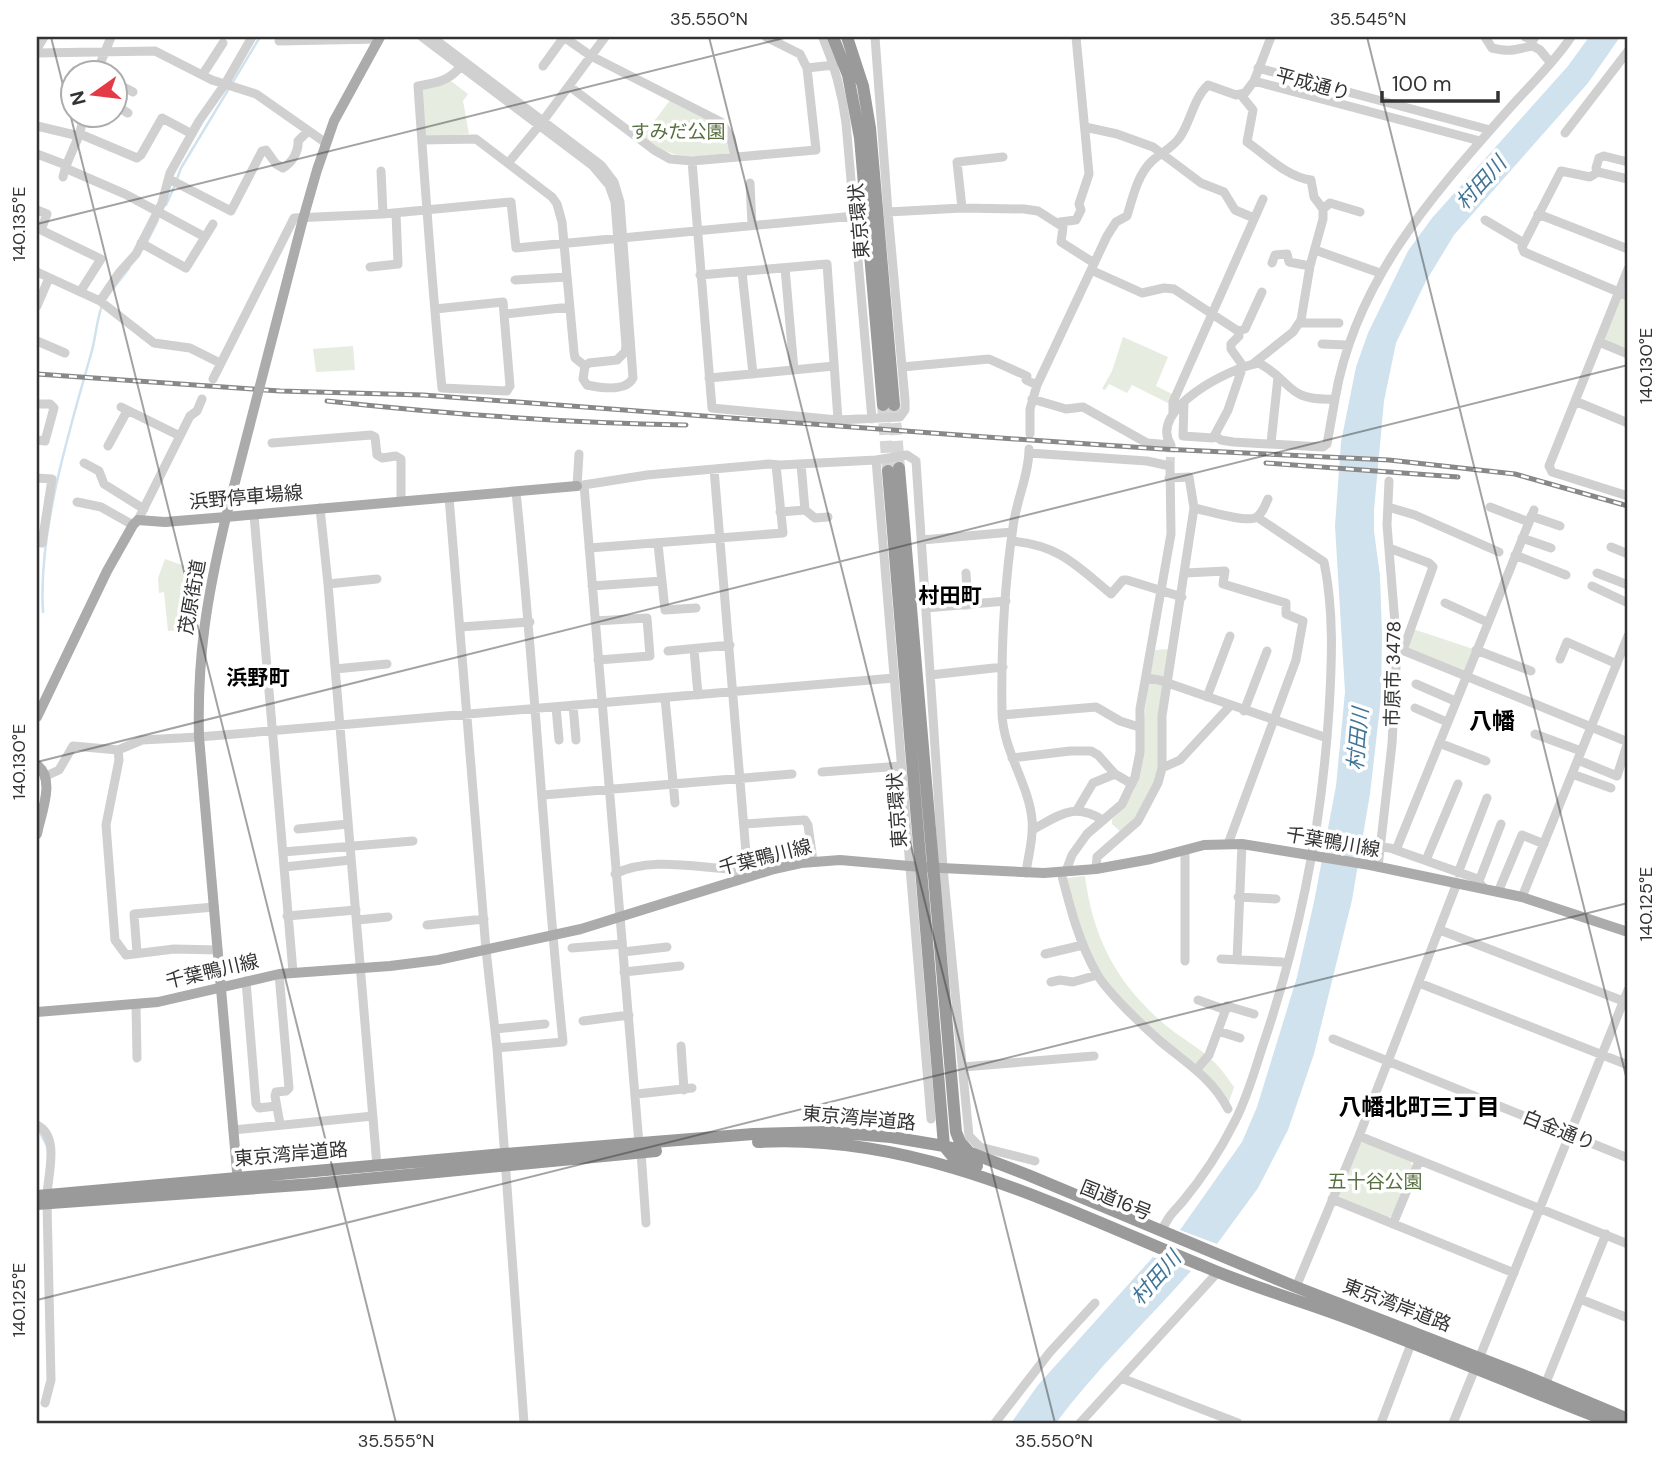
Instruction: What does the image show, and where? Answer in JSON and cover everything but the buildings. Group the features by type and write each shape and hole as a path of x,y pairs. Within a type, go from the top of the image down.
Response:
{"highway":[{"name":"東京環状","path":"833,37 848,75 860,138 888,405 870,128 863,86 847,37"},
{"name":"東京環状","path":"947,1148 894,469 928,741 927,867 948,1038 956,1132 960,1142 971,1153"},
{"name":"東京環状","path":"947,1148 951,1139 946,1080 948,1038"},
{"name":"東京湾岸道路","path":"42,1200 802,1132 876,1135 971,1153 1161,1237 1274,1292 1411,1344 1545,1385 1628,1419"},
{"name":"東京湾岸道路","path":"640,1148 762,1142 859,1146 962,1169 1050,1202 1161,1237"},
{"name":"国道16号","path":"947,1148 953,1157 1161,1237"},
{"path":"931,1160 941,1156 947,1148"},
{"name":"東京湾岸道路","path":"238,1184 377,1166 505,1159"},
{"name":"東京湾岸道路","path":"1215,1264 1296,1287 1614,1423"}],"main road":[{"name":"茂原街道","path":"238,1184 199,737 198,694 202,636 226,517 303,219 326,143 342,104 380,38"},
{"name":"浜野停車場線","path":"135,523 581,486"},
{"path":"37,717 107,572 135,523"},
{"path":"37,765 46,776 37,834"},
{"name":"千葉鴨川線","path":"37,1012 182,998 279,974 416,963 486,950 620,918 738,880 813,861 862,860 1026,873 1063,872 1151,859 1204,845 1242,844 1457,878 1628,932"}],"street":[{"path":"44,37 37,51 155,51 203,75 256,94 326,143"},
{"path":"101,60 111,37"},
{"path":"100,301 136,254 162,203 169,178 192,134 252,37"},
{"path":"422,37 541,123"},
{"path":"432,37 541,123 604,177 615,202 621,238 633,378 629,385 622,387 594,386 585,382 585,366"},
{"path":"542,66 564,37 591,57 721,122 731,138 735,157"},
{"path":"509,162 605,37"},
{"path":"569,86 653,150 670,159 692,161 816,150 807,68 800,54 766,37"},
{"path":"826,37 823,38 834,65 846,123 872,419"},
{"path":"692,161 712,408 838,420 900,417 905,410 875,37"},
{"path":"1060,222 1076,220 1089,174 1076,37"},
{"path":"1241,95 1254,80 1271,37"},
{"path":"1485,37 1492,48 1508,52 1533,46 1550,62"},
{"path":"1525,37 1533,40 1535,37"},
{"path":"1215,436 1233,442 1323,447 1327,444 1347,345 1380,273 1413,221 1446,178 1571,37"},
{"path":"279,41 380,38"},
{"path":"203,75 223,43"},
{"path":"1565,133 1628,51"},
{"path":"807,68 834,65"},
{"path":"435,309 503,302 510,386 507,391 442,388 435,309 418,86 450,78 460,66"},
{"name":"平成通り","path":"1258,68 1490,130"},
{"name":"平成通り","path":"1254,80 1480,141"},
{"path":"1030,434 1032,399 1037,385 1092,266 1112,227 1127,216 1139,179 1152,160 1171,148 1181,136 1201,91 1208,85 1241,95 1254,110 1247,142 1292,174 1311,180 1314,197 1323,209 1323,219 1310,266 1303,311 1293,332 1248,365 1200,388 1173,412"},
{"path":"37,126 79,135 137,158 162,118 192,134"},
{"path":"1085,127 1144,142 1201,183 1224,192 1235,210 1254,218"},
{"path":"65,170 80,130"},
{"path":"169,178 231,211 262,151 266,150 276,164 283,168 291,161 298,141 308,131"},
{"path":"422,139 476,139 552,197 560,213 573,352 575,358 585,366"},
{"path":"37,154 65,170 125,194 205,237"},
{"path":"1598,172 1596,168 1599,158 1604,156 1628,162"},
{"path":"962,208 957,162 1003,158"},
{"path":"381,171 383,215"},
{"path":"1624,294 1524,252 1522,247 1561,171 1590,177 1598,172 1628,179"},
{"path":"750,183 752,225"},
{"path":"1032,399 1066,409 1083,407 1147,443 1171,445 1166,430 1173,412 1173,402 1263,199"},
{"path":"213,379 292,220 298,217 303,219 383,215 512,202 516,248 855,216"},
{"path":"1323,209 1330,203 1360,212"},
{"path":"888,212 962,208 1038,211 1060,222 1063,227 1061,242 1092,266 1142,293 1164,288 1174,289 1238,331 1245,329 1262,292"},
{"path":"37,210 47,214 41,230 101,259 80,292"},
{"path":"370,267 398,264 396,213"},
{"path":"1538,214 1628,249"},
{"path":"1485,220 1524,243"},
{"path":"141,243 186,268 213,224"},
{"path":"617,360 625,352 626,346 621,238"},
{"path":"1315,250 1380,273"},
{"path":"1272,263 1275,255 1287,254 1289,262 1310,266"},
{"path":"700,275 827,264 838,420"},
{"path":"785,268 793,370"},
{"path":"1628,269 1624,294 1599,342 1549,466 1552,472 1628,496"},
{"path":"37,272 100,301 154,343 190,348 220,363"},
{"path":"742,272 753,374"},
{"path":"515,280 567,277"},
{"path":"37,306 49,278"},
{"path":"505,314 570,307"},
{"path":"1299,323 1339,323"},
{"path":"1238,331 1239,336 1231,344 1231,349 1248,365"},
{"path":"37,341 65,353"},
{"path":"1599,342 1628,354"},
{"path":"1322,344 1347,345"},
{"path":"902,366 989,359 1027,376 1026,380 1037,385"},
{"path":"585,366 589,363 617,360 626,362 633,371"},
{"path":"1248,365 1259,363 1300,396 1335,399"},
{"path":"1184,402 1183,436 1213,439 1248,365"},
{"path":"709,379 834,366"},
{"path":"1271,443 1278,377"},
{"path":"77,502 101,507 135,523 202,399"},
{"path":"1575,401 1628,423"},
{"path":"37,404 50,404 54,408 45,441 37,440"},
{"path":"108,446 124,409 180,436"},
{"path":"272,443 371,435 375,437 377,455 382,458 397,456 401,459 401,501"},
{"path":"1026,873 1032,830 1030,809 1003,729 1002,715 1006,601 1012,536 1016,505 1026,474 1029,451 1147,461 1170,466 1172,521 1139,727 1140,752 1132,784 1122,804 1087,834 1063,872 1071,912 1097,975 1158,1039 1197,1069 1228,1109"},
{"path":"579,454 637,1094 646,1223"},
{"path":"581,486 647,475 713,469 876,460 907,455 916,461 930,675 928,741"},
{"path":"876,460 906,831 945,893 969,1136 980,1147 1035,1161"},
{"path":"84,463 99,471 104,484 144,509"},
{"path":"801,464 805,510"},
{"path":"589,548 783,533 776,465"},
{"path":"713,469 747,865 752,876"},
{"path":"1096,869 1097,857 1138,821 1151,799 1162,768 1162,716 1194,508 1189,477 1169,478"},
{"path":"37,478 52,479 42,543 37,542"},
{"name":"市原市 3478","path":"1374,866 1380,847 1400,649 1389,548 1389,481"},
{"path":"497,1048 563,1042 552,936 530,622 516,492"},
{"path":"449,497 486,950 497,1048 524,1423"},
{"path":"1257,517 1268,499"},
{"path":"1388,507 1415,515 1499,552"},
{"path":"320,508 377,1166"},
{"path":"1161,1237 1168,1216 1182,1203 1212,1163 1235,1123 1248,1093 1278,1001 1312,855 1327,738 1332,624 1324,562 1257,517 1244,518 1194,508"},
{"path":"1490,508 1531,516 1560,526"},
{"path":"780,512 805,510 815,518 828,517"},
{"path":"254,515 293,972"},
{"path":"1396,850 1531,516"},
{"path":"922,540 1012,536 1059,552 1111,594 1127,579 1182,597"},
{"path":"1522,538 1551,548"},
{"path":"658,544 665,610 696,608"},
{"path":"1611,547 1628,555"},
{"path":"1389,548 1433,567 1400,649 1628,742 1617,776 1535,734"},
{"path":"1515,555 1566,575"},
{"path":"1186,573 1225,571 1223,584 1286,603 1286,614 1303,621 1296,660 1228,844"},
{"path":"966,573 968,605"},
{"path":"1597,573 1628,585"},
{"path":"328,584 377,579"},
{"path":"592,586 662,581"},
{"path":"1592,586 1628,603"},
{"path":"926,608 1006,601"},
{"path":"1444,603 1487,622"},
{"path":"595,621 647,618 650,656 598,660"},
{"path":"460,627 530,622"},
{"path":"1207,697 1230,636"},
{"path":"1521,897 1628,636"},
{"path":"1560,659 1567,642 1617,664"},
{"path":"668,651 730,645"},
{"path":"694,649 698,695"},
{"path":"1476,650 1531,671"},
{"path":"1244,711 1267,651"},
{"path":"335,669 387,664"},
{"path":"930,675 1003,667"},
{"path":"1146,677 1327,738"},
{"path":"46,776 59,770 74,746 118,750 142,740 894,678"},
{"path":"1416,684 1455,701"},
{"path":"665,698 675,803"},
{"path":"573,705 576,740"},
{"path":"1162,768 1180,760 1230,706"},
{"path":"556,707 559,740"},
{"path":"1002,715 1096,707 1139,727"},
{"path":"1415,708 1447,722"},
{"path":"1440,743 1486,761"},
{"path":"118,750 119,760 107,825 115,940 127,955 174,949 218,950"},
{"path":"1012,758 1091,751 1115,774 1132,784"},
{"path":"822,772 901,766"},
{"path":"543,795 792,774"},
{"path":"1077,810 1093,783 1115,774"},
{"path":"1572,774 1611,788"},
{"path":"1426,860 1458,784"},
{"path":"1296,1287 1440,930 1487,798"},
{"path":"1032,830 1067,811 1090,812 1103,820"},
{"path":"744,824 805,820 813,861"},
{"path":"298,829 348,824"},
{"path":"1482,885 1501,824"},
{"path":"1498,892 1522,835 1544,844"},
{"path":"283,852 413,841"},
{"path":"1237,960 1242,844"},
{"path":"1380,847 1426,860 1457,878"},
{"path":"1185,850 1185,961"},
{"path":"284,867 351,860"},
{"path":"615,874 628,867 645,864 730,869 738,880"},
{"path":"927,867 911,894 931,1119"},
{"path":"1238,897 1276,899"},
{"path":"137,953 134,914 214,907"},
{"path":"287,916 388,917"},
{"path":"427,925 484,919"},
{"path":"1440,930 1623,1001"},
{"path":"1045,954 1083,945"},
{"path":"572,948 667,947"},
{"path":"1221,959 1282,962"},
{"path":"624,972 680,966"},
{"path":"279,974 289,1088 276,1092 279,1124"},
{"path":"1051,982 1073,982 1097,975"},
{"path":"246,981 257,1104 260,1108 276,1107"},
{"path":"1419,983 1628,1065"},
{"path":"1453,1423 1628,990"},
{"path":"1198,1000 1226,1010"},
{"path":"136,1004 137,1058"},
{"path":"1197,1069 1209,1055 1227,1006 1254,1014"},
{"path":"583,1021 629,1015"},
{"path":"495,1029 545,1024"},
{"path":"1218,1031 1240,1038"},
{"name":"白金通り","path":"1334,1039 1628,1158"},
{"path":"637,1094 688,1089 681,1046"},
{"path":"963,1067 1094,1056"},
{"path":"233,1130 373,1116"},
{"path":"37,1125 45,1130 51,1145 42,1200 51,1380 45,1403"},
{"path":"1359,1136 1628,1244"},
{"path":"1393,1224 1419,1161"},
{"path":"1332,1199 1514,1273"},
{"path":"1545,1385 1605,1234"},
{"path":"1080,1423 1121,1378 1215,1264"},
{"path":"1580,1299 1628,1318"},
{"path":"995,1423 1051,1352 1095,1303"},
{"path":"1381,1423 1411,1344"},
{"path":"1121,1378 1237,1423"}],"green space":[{"path":"451,81 468,94 463,101 469,134 424,137 421,88"},
{"name":"すみだ公園","path":"671,99 718,125 728,142 729,153 684,156 665,151 642,137"},
{"path":"1620,295 1628,298 1628,352 1601,341"},
{"path":"1123,337 1168,357 1156,386 1174,395 1170,404 1132,385 1127,393 1109,384 1105,390 1102,389 1112,371"},
{"path":"353,346 355,370 316,372 313,349"},
{"path":"165,559 196,570 198,576 205,577 195,629 168,631 164,592 159,593 158,578"},
{"path":"1410,628 1476,650 1465,676 1403,650"},
{"path":"1170,649 1160,772 1138,817 1122,833 1112,824 1112,819 1124,807 1137,781 1155,650"},
{"path":"1085,876 1101,939 1120,975 1163,1023 1220,1068 1234,1087 1229,1102 1205,1074 1134,1012 1100,973 1082,934 1067,878"},
{"name":"五十谷公園","path":"1363,1142 1411,1161 1412,1167 1392,1216 1386,1218 1341,1200 1338,1195 1358,1145"}],"water":[{"name":"村田川","path":"1589,37 1620,37 1588,83 1454,235 1426,281 1396,343 1384,401 1374,510 1380,576 1381,698 1370,794 1352,900 1314,1054 1288,1130 1258,1188 1217,1244 1180,1230 1242,1142 1257,1107 1297,977 1336,786 1345,692 1335,526 1341,442 1356,367 1368,333 1408,251 1432,218 1568,66"},
{"name":"村田川","path":"1153,1257 1191,1271 1104,1365 1056,1423 1011,1423 1038,1385"}],"waterway":[{"path":"177,179 260,37"},
{"path":"166,205 175,185"},
{"path":"147,242 158,220"},
{"path":"43,612 45,548 65,449 102,306 129,268"},
{"path":"39,1131 46,1144"}],"tunnel":[{"path":"883,405 888,471"},
{"path":"894,405 899,468"},
{"path":"1170,466 1171,445"}],"railway":[{"path":"37,374 280,391 423,395 1162,449 1389,460 1515,474 1628,506"},
{"path":"327,401 506,417 686,425"},
{"path":"1266,463 1458,477"}],"district":[{"name":"村田町","path":"950,596"},
{"name":"浜野町","path":"258,678"},
{"name":"八幡","path":"1492,721"},
{"name":"八幡北町三丁目","path":"1419,1107"}]}
